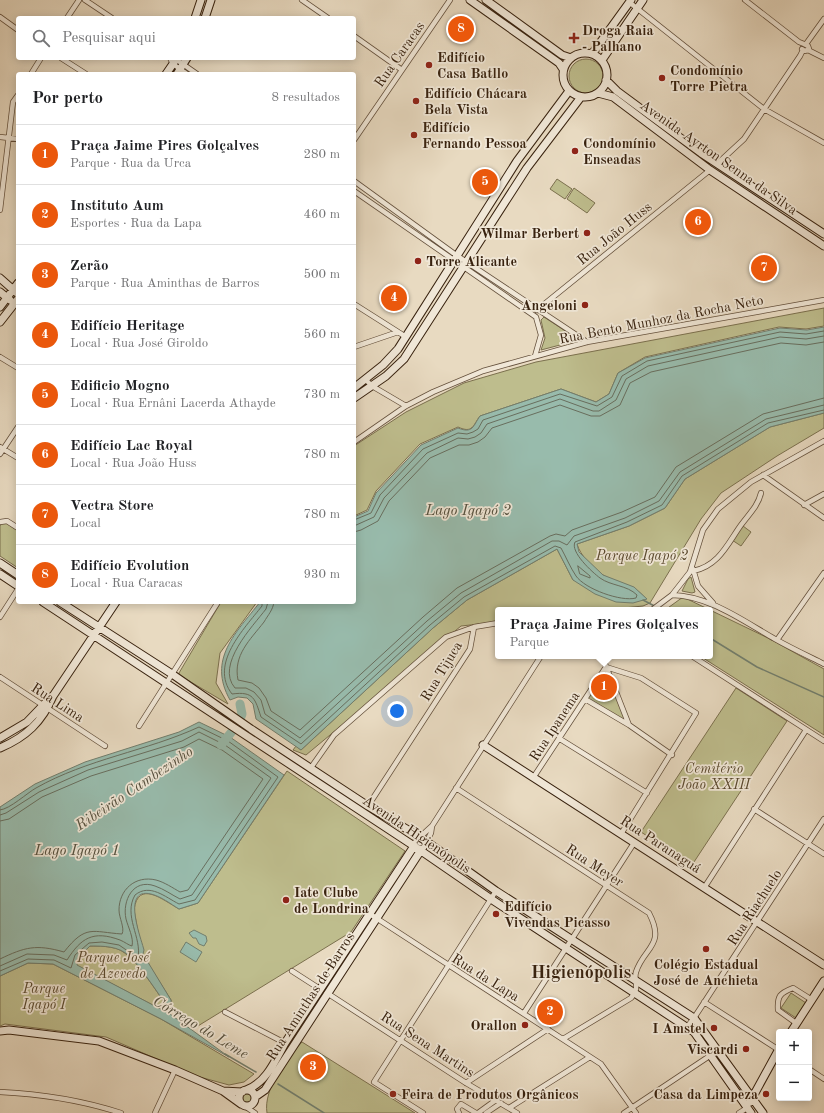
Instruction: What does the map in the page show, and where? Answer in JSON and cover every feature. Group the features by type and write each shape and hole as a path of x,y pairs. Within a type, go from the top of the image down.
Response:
{"main road":[{"path":"196,15 201,0"},
{"path":"205,16 211,0"},
{"path":"470,0 559,63 563,69 563,81 569,91 581,97 588,97 598,93 606,80 606,68 602,60 592,54 581,53 571,58 563,69"},
{"path":"486,0 562,55 571,58"},
{"path":"602,60 643,0"},
{"path":"592,54 630,1"},
{"path":"167,72 173,60"},
{"name":"Avenida Ayrton Senna da Silva","path":"606,80 617,91 717,164 824,234"},
{"path":"356,387 366,380 391,357 406,337 518,161 569,91"},
{"name":"Avenida Ayrton Senna da Silva","path":"598,93 613,97 710,170 824,246"},
{"path":"356,397 392,371 404,359 527,168 581,97"},
{"path":"518,161 527,168"},
{"path":"0,278 16,291 8,297 0,307"},
{"path":"0,292 16,302 0,322"},
{"path":"0,563 16,574"},
{"path":"0,574 16,585"},
{"name":"Avenida Higienópolis","path":"46,604 694,1032 749,1110"},
{"name":"Avenida Higienópolis","path":"63,604 172,674 236,719 368,806 427,841 496,891 694,1018 763,1113"},
{"path":"0,748 19,739 33,727 115,604"},
{"path":"0,738 27,722 45,707"},
{"path":"27,722 32,723 33,727"},
{"name":"Rua Paranaguá","path":"483,745 824,965"},
{"name":"Rua Aminthas de Barros","path":"244,1091 256,1087 262,1080 420,837"},
{"name":"Rua Aminthas de Barros","path":"255,1097 264,1090 427,841"},
{"path":"793,1029 824,981"},
{"path":"0,1031 9,1030 99,1041 175,1070 223,1091 244,1105 252,1105 255,1097 252,1092 223,1091"},
{"path":"749,1110 752,1098 776,1055"},
{"path":"244,1091 239,1099 244,1105"}],"street":[{"path":"69,16 79,0"},
{"path":"85,0 109,16"},
{"path":"302,0 325,16"},
{"name":"Rua Caracas","path":"356,137 450,0"},
{"path":"745,0 806,48 824,58"},
{"path":"630,1 764,109 824,143"},
{"path":"0,18 16,29"},
{"path":"717,164 744,139 824,19"},
{"path":"356,37 402,70"},
{"path":"32,72 40,60"},
{"path":"64,60 83,72"},
{"path":"182,66 193,72"},
{"path":"0,210 13,102 16,98"},
{"path":"0,137 16,139"},
{"name":"Rua João Huss","path":"532,314 710,170"},
{"path":"356,183 455,258"},
{"path":"356,192 464,264 587,342"},
{"path":"464,264 536,317 541,335 536,356"},
{"name":"Rua Bento Munhoz da Rocha Neto","path":"356,441 406,406 471,375 587,342 824,300"},
{"path":"356,305 406,337"},
{"path":"356,346 398,332"},
{"path":"0,357 16,367"},
{"path":"366,380 372,386 406,406"},
{"path":"0,454 2,448 16,430"},
{"path":"656,607 672,595 690,572 703,530 718,509 734,494 763,475 824,441"},
{"path":"2,448 16,457"},
{"path":"763,475 824,518"},
{"path":"693,571 708,565 724,552 741,525 755,508 761,493"},
{"path":"804,505 824,494"},
{"path":"0,522 7,521 16,527"},
{"path":"694,561 693,571 698,586 714,604"},
{"path":"777,640 824,574"},
{"path":"0,617 16,592"},
{"path":"672,595 688,596 714,604 777,640 824,664"},
{"path":"139,726 217,604"},
{"path":"306,776 334,735 446,636 474,626 495,623"},
{"name":"Rua Tijuca","path":"368,806 470,649 474,626"},
{"name":"Rua Aminthas de Barros","path":"420,837 432,826 539,659"},
{"path":"603,659 629,725"},
{"path":"697,659 824,741"},
{"path":"606,667 641,678 696,713 672,755 621,834"},
{"name":"Rua Ipanema","path":"533,778 606,667"},
{"name":"Rua Lima","path":"0,677 104,746"},
{"path":"585,699 629,725 672,755"},
{"path":"704,888 806,730"},
{"path":"560,738 647,793"},
{"name":"Rua Meyer","path":"456,788 649,913 656,925 653,945 636,970 636,993"},
{"path":"754,809 824,854"},
{"name":"Rua Riachuelo","path":"687,1027 809,844 824,818"},
{"name":"Rua Aminthas de Barros","path":"427,841 431,833 432,826"},
{"path":"524,1013 634,842"},
{"path":"422,1113 374,1082 496,891"},
{"name":"Rua da Lapa","path":"370,914 447,966 524,1013 601,1064 636,1113"},
{"path":"292,971 320,989"},
{"path":"796,1024 778,1010 777,1000 782,992 793,988 812,1000"},
{"name":"Rua Sena Martins","path":"327,993 401,1039 466,1083 517,1113"},
{"path":"563,1039 625,1004 636,993"},
{"path":"704,1002 776,1048"},
{"path":"225,1012 285,1043"},
{"path":"466,1083 548,1029"},
{"path":"624,1113 719,1051"},
{"path":"509,1108 590,1057"},
{"path":"155,1113 175,1070"},
{"path":"812,1071 824,1079"},
{"path":"0,1092 43,1095 94,1104 121,1113"},
{"path":"459,1113 457,1109 461,1104 477,1113 496,1100"},
{"path":"486,1113 501,1103"},
{"path":"244,1105 255,1113"},
{"path":"739,1113 749,1110"}],"green space":[{"path":"586,59 598,64 603,76 598,88 586,93 574,88 569,76 574,64"},
{"path":"557,179 572,189 565,199 550,189"},
{"path":"574,188 595,203 587,213 567,199"},
{"path":"824,308 824,326 806,329 779,327 645,357 618,373 609,394 596,402 561,389 480,416 470,429 467,430 458,427 420,444 376,491 367,510 356,515 356,445 406,412 464,383 536,362"},
{"path":"544,317 579,340 541,350 545,338 541,320"},
{"name":"Parque Igapó 2","path":"824,413 824,428 777,456 721,493 701,519 650,603 643,606 633,607 495,607 495,622 461,626 306,755 293,750 296,746 301,750 433,628 467,600 557,549 573,580 646,599 631,587 599,572 584,557 577,544 629,526 665,508 685,479 770,427"},
{"path":"3,521 16,530 16,567 0,556 0,526"},
{"path":"743,526 751,532 741,546 732,540"},
{"path":"691,577 695,592 692,593 682,591 688,579"},
{"path":"683,597 704,607 669,607"},
{"path":"220,604 256,604 220,653 216,683 228,704 179,675"},
{"path":"713,611 768,638 824,669 824,735 705,659 713,659"},
{"path":"607,674 626,721 587,699"},
{"name":"Cemitério João XXIII","path":"736,688 787,721 692,865 641,832"},
{"name":"Iate Clube de Londrina","path":"287,771 405,851 351,932 193,1029 173,1011 171,1000 142,954 134,910 136,901 140,896 152,894 179,909 198,903"},
{"name":"Parque José de Azevedo","path":"90,946 111,947 118,949 132,959 167,1006 166,1012 76,965 78,958"},
{"name":"Parque Igapó I","path":"28,963 53,964 161,1019 254,1074 244,1082 229,1085 196,1076 106,1037 5,1024 0,1026 0,976"},
{"path":"791,993 806,1003 796,1018 781,1008"},
{"path":"302,1042 415,1113 267,1113 267,1104 272,1084 283,1065"},
{"path":"245,1094 249,1094 251,1098 249,1102 245,1102 243,1100 243,1096"}],"water":[{"name":"Lago Igapó 2","path":"824,327 824,413 770,427 685,479 665,508 629,526 577,544 579,552 603,575 634,587 647,599 633,603 616,602 595,594 573,580 557,549 467,600 433,628 301,750 256,719 253,704 247,698 238,697 230,700 224,685 222,672 223,659 227,647 234,636 258,604 356,604 356,516 368,511 376,493 421,445 458,428 463,430 470,429 474,426 480,416 561,389 596,402 609,394 618,373 645,358 780,328 807,330"},
{"name":"Lago Igapó 1","path":"199,722 230,737 284,775 198,903 179,909 162,898 151,894 142,894 137,898 135,915 144,950 143,954 171,1000 171,1005 167,1006 139,966 121,950 116,948 90,946 78,958 77,965 170,1014 229,1057 161,1019 53,964 28,963 0,976 0,807 35,784 85,762 179,732"},
{"path":"194,930 206,936 207,941 204,946 199,944 196,938 193,938 189,933"},
{"path":"186,942 202,952 196,962 180,952"}],"waterway":[{"path":"643,600 656,607"},
{"path":"713,640 757,667 824,697"},
{"name":"Ribeirão Cambezinho","path":"221,745 238,724 242,714 240,704"},
{"name":"Córrego do Leme","path":"225,1054 256,1072"},
{"name":"Córrego do Leme","path":"278,1084 324,1113"}],"place":[{"name":"Edifício Evolution","path":"461,29"},
{"name":"Droga Raia - Palhano","path":"574,38"},
{"name":"Edifício Casa Batllo","path":"429,65"},
{"name":"Condomínio Torre Pietra","path":"662,78"},
{"name":"Edifício Chácara Bela Vista","path":"416,101"},
{"name":"Edifício Fernando Pessoa","path":"414,135"},
{"name":"Condomínio Enseadas","path":"575,151"},
{"name":"Edificio Mogno","path":"485,182"},
{"name":"Edifício Lac Royal","path":"698,222"},
{"name":"Wilmar Berbert","path":"587,233"},
{"name":"Torre Alicante","path":"418,261"},
{"name":"Vectra Store","path":"764,268"},
{"name":"Edifício Heritage","path":"394,298"},
{"name":"Angeloni","path":"585,305"},
{"name":"Praça Jaime Pires Golçalves","path":"604,687"},
{"name":"Iate Clube de Londrina","path":"286,900"},
{"name":"Edifício Vivendas Picasso","path":"496,914"},
{"name":"Colégio Estadual José de Anchieta","path":"706,949"},
{"name":"Instituto Aum","path":"550,1012"},
{"name":"Orallon","path":"525,1025"},
{"name":"I Amstel","path":"714,1028"},
{"name":"Viscardi","path":"746,1049"},
{"name":"Zerão","path":"313,1067"},
{"name":"Feira de Produtos Orgânicos","path":"393,1094"},
{"name":"Casa da Limpeza","path":"766,1094"}],"district":[{"name":"Higienópolis","path":"581,972"}]}
